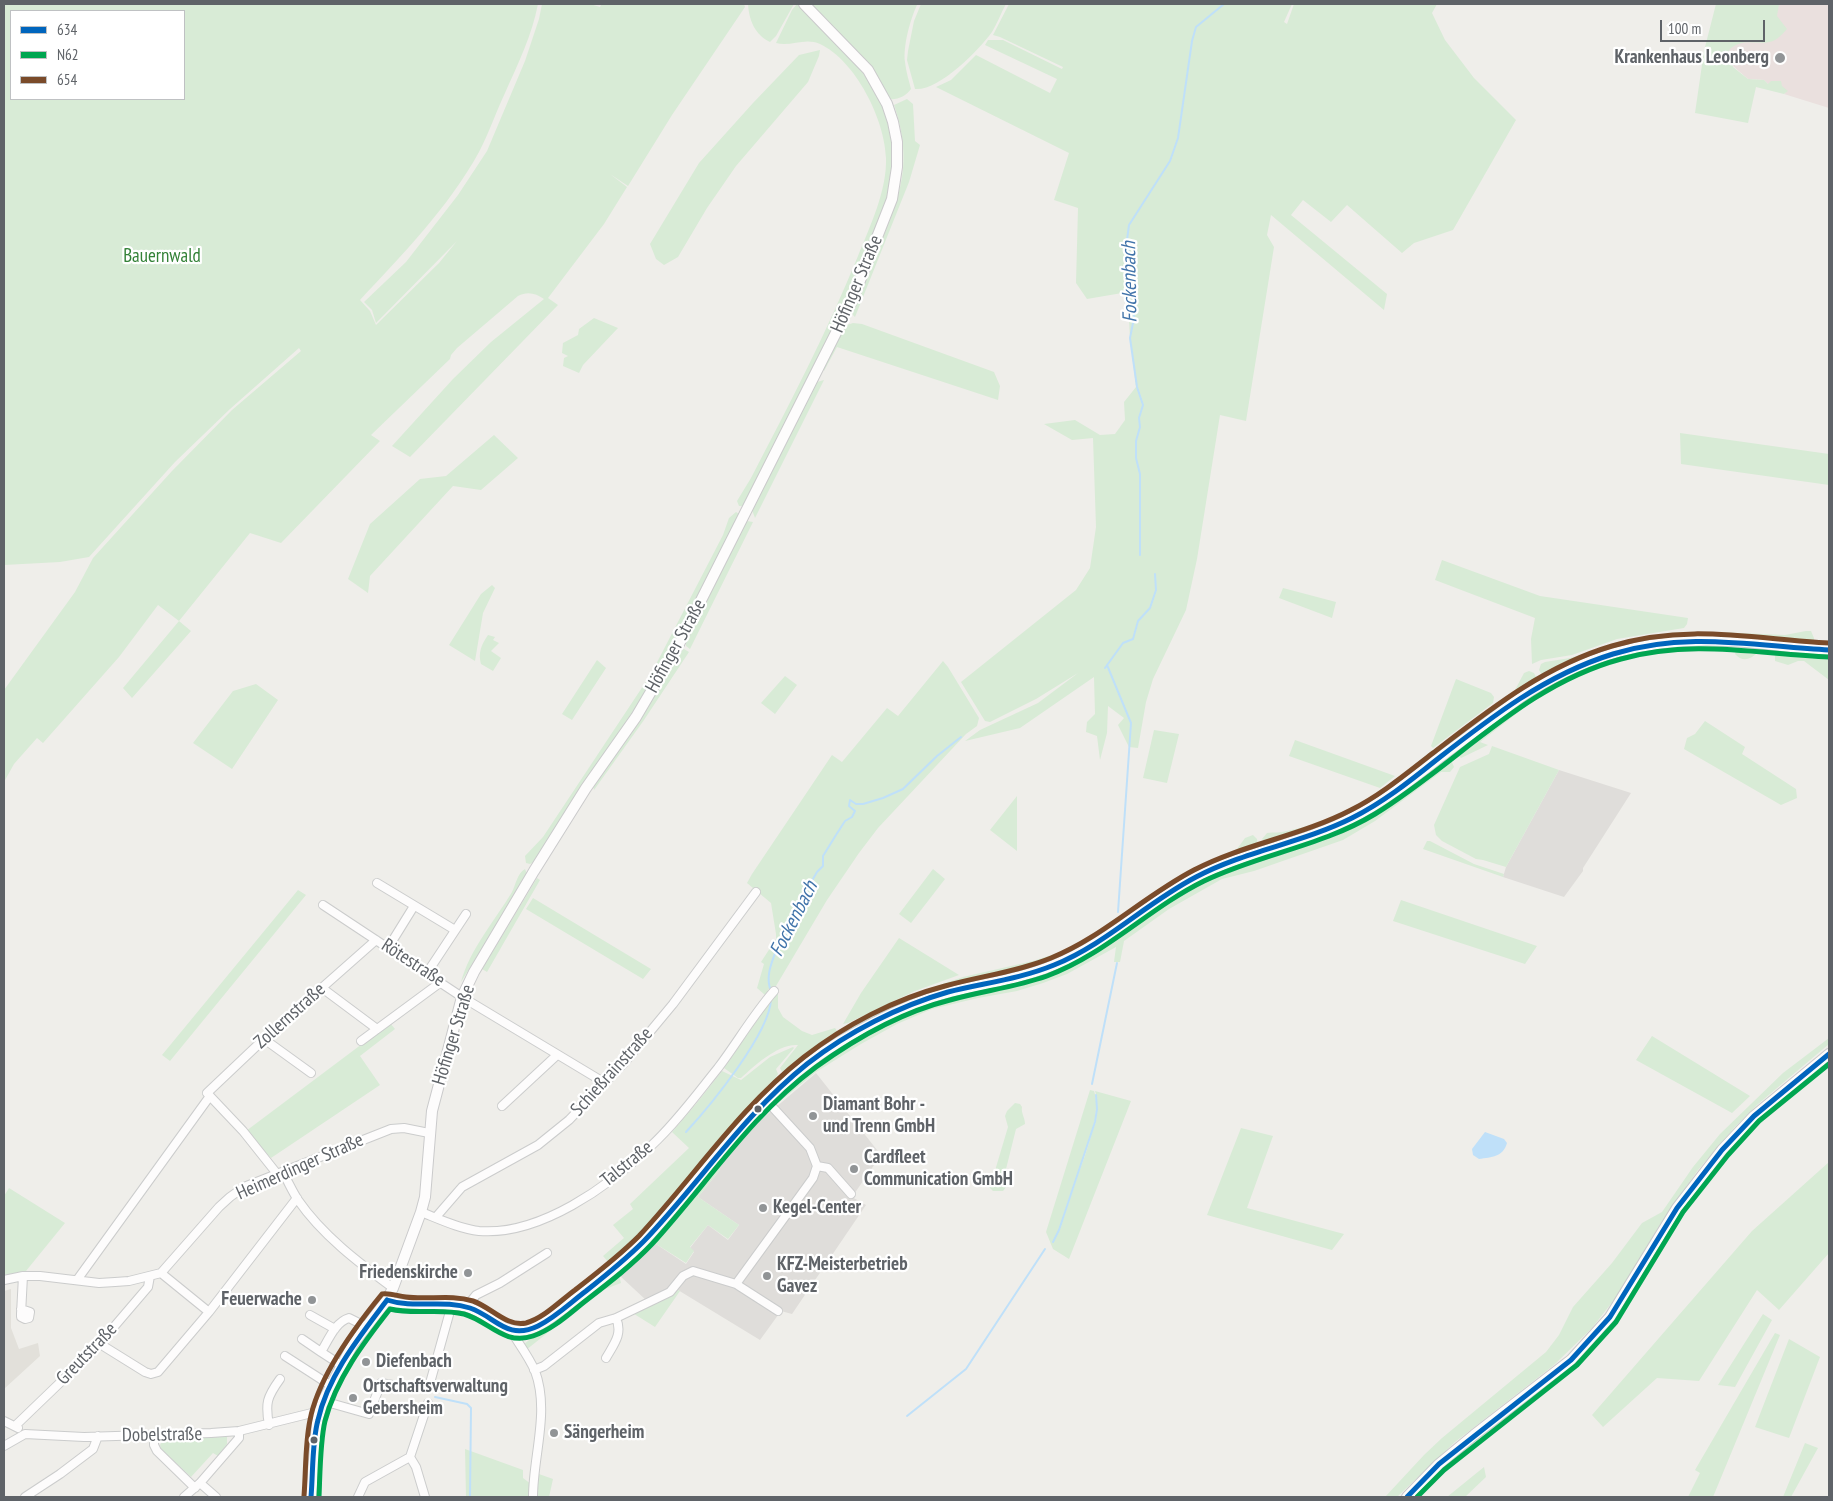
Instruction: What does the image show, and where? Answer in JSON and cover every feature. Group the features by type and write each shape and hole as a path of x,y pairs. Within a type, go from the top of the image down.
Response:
{"street":[{"name":"Höfinger Straße","path":"311,1497 317,1422 323,1400 352,1344 387,1300 421,1212 425,1197 432,1110 462,997 474,972 586,788 636,717 679,644 845,316 876,243 892,198 897,167 897,142 887,104 868,70 804,4"},
{"path":"387,1300 397,1304 452,1304 466,1306 511,1331 524,1331 534,1328 552,1318 636,1250 766,1100 785,1081 815,1058 874,1022 925,1000 949,992 1038,971 1058,963 1104,940 1179,886 1214,868 1238,858 1320,832 1350,819 1377,804 1521,697 1542,683 1578,665 1638,646 1684,640 1727,641 1829,650"},
{"path":"377,883 455,930"},
{"name":"Schießrainstraße","path":"436,1218 462,1187 538,1145 569,1120 605,1083 673,1004 720,938 756,892"},
{"name":"Rötestraße","path":"323,905 462,997 605,1083"},
{"path":"388,948 414,906"},
{"path":"428,973 466,914"},
{"name":"Zollernstraße","path":"77,1280 208,1094 264,1039 376,940"},
{"path":"361,1041 441,982"},
{"path":"322,988 377,1029"},
{"name":"Talstraße","path":"421,1212 477,1231 494,1231 515,1229 538,1222 565,1210 607,1182 651,1146 719,1066 771,994"},
{"path":"264,1039 311,1073"},
{"path":"502,1106 557,1054"},
{"path":"1407,1497 1440,1464 1474,1435 1571,1360 1610,1317 1677,1208 1722,1150 1754,1116 1829,1054"},
{"path":"208,1094 280,1174 310,1216 367,1269 393,1288"},
{"path":"736,1284 813,1178 817,1166 810,1148 766,1100"},
{"name":"Heimerdinger Straße","path":"161,1273 230,1197 244,1187 391,1129 404,1128 429,1133"},
{"path":"817,1166 828,1168 852,1194"},
{"path":"100,1344 145,1372 151,1374 158,1372 210,1312 297,1198"},
{"path":"466,1306 476,1295 500,1283 547,1253"},
{"path":"534,1370 544,1366 599,1323 616,1318 670,1292 683,1276 693,1271 736,1284 778,1311"},
{"path":"4,1280 23,1276 40,1276 115,1282 129,1281 161,1273 210,1312"},
{"path":"21,1310 23,1276"},
{"name":"Greutstraße","path":"15,1426 100,1344 148,1286 150,1276"},
{"path":"430,1383 452,1304"},
{"path":"310,1315 335,1329"},
{"path":"321,1352 339,1323 349,1318 365,1326"},
{"path":"606,1358 619,1332 620,1327 616,1318"},
{"path":"511,1331 534,1370 541,1394 533,1497"},
{"path":"302,1339 341,1365"},
{"path":"285,1356 330,1385"},
{"path":"269,1425 266,1403 280,1378"},
{"path":"323,1400 369,1414 381,1383 416,1389"},
{"path":"358,1497 365,1482 410,1457 428,1403"},
{"name":"Dobelstraße","path":"24,1434 98,1436 239,1431 320,1411"},
{"path":"4,1421 15,1426 24,1434 4,1446"},
{"path":"184,1497 197,1486 239,1438 239,1431"},
{"path":"154,1434 154,1445 157,1451 197,1486 216,1497"},
{"path":"25,1497 33,1495 93,1449 98,1436"},
{"path":"410,1457 416,1467 425,1497"}],"shaded area":[{"name":"Krankenhaus Leonberg","path":"1729,4 1829,4 1829,108 1784,94 1787,91 1768,84 1764,80 1748,79 1733,66 1729,50"},
{"path":"1559,770 1631,793 1583,868 1583,871 1564,897 1503,877 1506,867"},
{"path":"816,1073 881,1155 852,1197 866,1205 792,1314 781,1311 760,1340 673,1287 647,1301 619,1275 653,1242 686,1264 694,1252 690,1248 708,1225 728,1240 739,1225 698,1197 720,1170 716,1166 734,1144 739,1142 762,1119"},
{"path":"11,1289 11,1328 19,1349 38,1343 40,1356 4,1389 4,1291"}],"green space":[{"name":"Bauernwald","path":"4,4 538,4 520,60 483,145 467,173 424,230 360,300 370,311 376,325 439,263 457,241 376,323 372,310 364,302 406,262 458,195 487,151 525,61 542,4 590,4 600,7 601,5 599,4 744,4 745,7 672,115 628,186 610,174 627,187 604,224 548,298 558,305 410,457 392,446 453,379 491,342 544,299 531,293 518,296 457,348 450,359 371,435 380,441 281,543 250,533 179,621 158,605 119,657 43,743 37,738 14,764 4,782 4,690 75,592 93,558 172,471 232,410 301,351 299,348 230,409 175,462 89,557 60,562 4,565"},
{"path":"748,4 794,4 776,36 770,42 760,35 754,26"},
{"path":"797,4 855,63 875,90 889,128 892,144 892,167 882,215 865,262 745,506 739,506 737,501 751,478 793,396 846,284 877,208 886,170 884,143 874,110 866,93 845,64 833,52 814,42 776,43 792,10"},
{"path":"812,4 917,5 905,48 905,66 911,89 904,96 889,99 871,68 821,16"},
{"path":"921,4 1006,4 992,32 968,59 935,84 915,89 907,60 914,21"},
{"path":"1009,4 1292,4 1284,22 1287,24 1294,4 1437,4 1432,13 1445,40 1474,78 1516,120 1453,230 1414,243 1402,253 1347,205 1331,222 1303,200 1291,215 1387,294 1384,310 1271,215 1267,235 1274,247 1246,421 1220,415 1197,559 1186,610 1153,679 1146,702 1138,748 1129,747 1118,725 1124,718 1108,706 1107,733 1100,760 1097,736 1086,732 1087,722 1095,714 1094,677 1020,728 965,741 980,730 1038,703 1078,673 1036,699 990,722 985,721 961,682 1076,590 1090,568 1096,527 1093,438 1072,440 1044,424 1075,420 1100,435 1115,434 1125,420 1124,402 1136,387 1128,302 1122,293 1087,299 1076,283 1078,208 1054,200 1069,153 936,87 951,80 976,55 1050,93 1057,79 985,45 988,40 1003,40 1062,69 1063,67 993,35"},
{"path":"1716,4 1779,4 1777,16 1787,29 1775,40 1763,43 1741,43 1729,50 1733,67 1748,79 1764,80 1768,84 1771,81 1781,81 1782,86 1788,91 1784,94 1756,87 1748,123 1695,113 1704,51"},
{"path":"820,50 808,82 736,166 707,208 678,257 664,265 656,259 650,244 699,163 799,55"},
{"path":"907,99 913,104 915,141 920,145 909,182 855,317 852,314 896,203 903,169 903,144 894,105"},
{"path":"594,318 618,328 583,365 579,373 563,366 564,358 568,356 562,353 563,343 578,335 579,329"},
{"path":"853,323 862,324 994,372 1000,386 998,400 837,347 824,371 844,326"},
{"path":"824,380 755,518 752,510 817,382"},
{"path":"1680,433 1829,454 1829,485 1681,464"},
{"path":"494,435 518,458 481,490 453,486 370,576 368,593 348,579 370,524 420,479 446,476"},
{"path":"736,512 739,514 677,640 636,709 534,862 526,863 525,856 543,837 651,674 723,535 729,518"},
{"path":"747,521 753,522 690,649 686,646 686,639"},
{"path":"1442,560 1540,596 1688,618 1687,624 1684,628 1617,639 1572,655 1541,660 1532,664 1531,639 1535,618 1435,580"},
{"path":"492,585 495,588 483,613 475,661 449,645 481,594"},
{"path":"1283,588 1336,602 1332,618 1279,598"},
{"path":"179,621 191,631 132,698 123,688"},
{"path":"1811,631 1814,645 1715,636 1676,637 1615,648 1571,664 1548,675 1542,675 1539,670 1541,664 1545,662 1570,658 1638,638 1671,633 1715,632 1785,635"},
{"path":"488,635 495,637 493,640 499,643 491,651 501,658 493,671 481,664 480,660 481,649"},
{"path":"1739,645 1829,654 1829,680 1804,661 1788,665 1775,661 1775,654 1771,652 1757,653 1746,659 1740,658 1735,654"},
{"path":"684,649 689,652 594,790 593,786 680,650"},
{"path":"597,660 606,668 572,720 562,714"},
{"path":"943,661 979,718 977,726 966,734 878,828 827,900 774,989 770,987 765,995 757,988 764,964 761,962 776,939 776,934 771,903 747,883 832,755 842,762 887,708 898,716"},
{"path":"1593,664 1596,665 1558,685 1529,704 1480,742 1488,745 1461,758 1457,754 1458,749 1529,696"},
{"path":"1529,671 1534,673 1536,677 1535,682 1383,796 1327,826 1269,845 1262,839 1267,833 1284,832 1325,820 1361,803 1384,789 1515,690 1524,673"},
{"path":"785,676 797,685 775,714 761,703"},
{"path":"1456,679 1491,693 1494,697 1493,703 1433,748 1431,746"},
{"path":"256,684 278,700 232,769 193,743 233,691"},
{"path":"1705,721 1745,747 1742,754 1796,789 1797,798 1781,805 1684,749 1687,738 1695,734"},
{"path":"1154,730 1179,734 1167,783 1143,778"},
{"path":"1295,740 1395,776 1380,788 1289,756"},
{"path":"1492,746 1559,770 1506,867 1476,859 1442,841 1436,835 1434,825 1460,767 1489,754"},
{"path":"1445,760 1451,760 1454,767 1450,772 1441,772 1375,821 1343,840 1254,871 1222,879 1169,909 1124,941 1120,962 1114,962 1116,947 1067,974 1043,983 1017,991 932,1009 897,1024 861,1044 816,1072 779,1102 779,1097 784,1090 815,1065 836,1050 894,1017 933,1001 1065,965 1096,949 1178,892 1217,871 1308,841"},
{"path":"1017,796 1017,851 990,830"},
{"path":"1253,835 1257,839 1258,846 1256,848 1236,855 1086,946 1037,967 963,985 844,1034 842,1032 844,1028 922,991 963,977 1033,961 1070,949 1105,929 1173,881 1237,849 1245,838"},
{"path":"1427,841 1474,864 1504,874 1503,877 1423,849"},
{"path":"525,869 527,874 502,920 461,982 476,947 512,892 520,874"},
{"path":"933,869 945,879 911,923 899,914"},
{"path":"537,878 540,880 487,972 482,969"},
{"path":"298,890 306,895 170,1061 162,1055"},
{"path":"533,898 651,969 643,979 526,909"},
{"path":"1401,900 1537,946 1525,964 1393,921"},
{"path":"899,938 959,975 915,991 843,1024 861,993"},
{"path":"778,990 778,1008 783,1017 802,1031 812,1035 835,1028 837,1031 835,1038 808,1053 782,1072 780,1068 798,1045 791,1045 775,1051 741,1078 738,1078 724,1068"},
{"path":"390,1023 395,1029 360,1056 380,1085 271,1158 246,1131"},
{"path":"1652,1036 1750,1096 1732,1113 1636,1060"},
{"path":"1829,1038 1829,1044 1757,1105 1735,1127 1698,1170 1662,1221 1617,1296 1592,1328 1554,1365 1455,1442 1397,1497 1385,1497 1442,1438 1546,1352 1559,1335 1573,1307 1612,1263 1642,1223 1662,1212 1693,1167 1720,1134 1783,1073"},
{"path":"793,1047 776,1069 778,1074 767,1086 761,1099 715,1150 683,1191 633,1244 610,1264 603,1256 624,1238 613,1225 633,1209 630,1204 689,1148 672,1132 722,1071 741,1080 770,1057"},
{"path":"1090,1090 1094,1091 1096,1104 1095,1120 1091,1135 1096,1121 1097,1097 1095,1091 1131,1101 1069,1259 1053,1249 1046,1232"},
{"path":"1015,1103 1020,1104 1022,1107 1025,1124 1016,1129 1004,1177 1007,1186 1003,1191 993,1191 986,1184 988,1177 994,1174 1008,1127 1005,1116"},
{"path":"1241,1128 1273,1136 1247,1208 1344,1234 1332,1250 1207,1215"},
{"path":"1829,1162 1829,1253 1779,1310 1757,1290 1699,1381 1657,1378 1603,1427 1592,1415 1752,1231"},
{"path":"716,1166 720,1170 698,1197 739,1225 728,1239 708,1225 690,1247 694,1251 686,1263 653,1242 619,1275 621,1283 600,1291 526,1350 523,1345 588,1292"},
{"path":"9,1188 65,1223 26,1271 4,1275 4,1196"},
{"path":"676,1289 680,1291 655,1327 631,1312"},
{"path":"1763,1314 1772,1320 1735,1387 1718,1385"},
{"path":"1775,1333 1780,1335 1713,1497 1688,1497 1700,1473 1695,1470"},
{"path":"1789,1339 1820,1357 1789,1438 1755,1427"},
{"path":"227,1437 227,1444 218,1456 213,1453 191,1477 161,1449 160,1445 163,1440 168,1438"},
{"path":"1805,1443 1818,1448 1791,1497 1783,1497"},
{"path":"465,1449 523,1470 523,1478 531,1484 530,1497 466,1497"},
{"path":"1484,1467 1486,1477 1465,1497 1447,1497"},
{"path":"536,1473 553,1479 549,1497 535,1497"}],"water":[{"path":"1485,1132 1504,1139 1507,1143 1500,1154 1479,1159 1473,1155 1472,1149"}],"waterway":[{"name":"Fockenbach","path":"1140,555 1140,474 1136,458 1136,441 1143,405 1137,387 1130,338 1134,318 1133,289 1127,240 1129,225 1170,161 1178,138 1192,41 1196,27 1224,4"},
{"name":"Fockenbach","path":"1105,668 1123,643 1133,639 1138,621 1150,608 1156,590 1155,574"},
{"path":"1107,665 1131,723 1118,912"},
{"name":"Fockenbach","path":"771,991 769,973 779,942 784,939 790,923 800,917 799,903 817,872 823,866 823,856 845,821 852,817 855,811 849,806 850,800 856,804 863,804 903,789 937,756 961,737"},
{"path":"1092,1084 1117,963"},
{"name":"Fockenbach","path":"686,1132 723,1087 750,1049 761,1030 771,999"},
{"path":"1053,1242 1059,1230 1095,1122 1097,1109 1096,1095"},
{"path":"907,1416 966,1369 1045,1249"},
{"path":"435,1397 467,1404 471,1408 470,1497"}],"transit line":[{"name":"654","path":"304,1496 307,1438 314,1404 329,1370 349,1337 382,1294 414,1298 448,1297 465,1299 480,1304 512,1322 526,1323 533,1321 552,1309 608,1264 639,1236 738,1120 781,1077 820,1045 853,1024 871,1014 926,991 958,982 999,974 1051,958 1106,928 1176,880 1194,870 1233,853 1312,827 1351,810 1373,798 1518,691 1540,677 1587,655 1612,646 1667,635 1720,634 1829,643"},
{"name":"634","path":"387,1300 408,1304 460,1305 479,1312 502,1326 518,1331 538,1326 563,1310 636,1249 664,1220 762,1105 807,1064 839,1041 893,1012 930,998 948,992 1028,974 1054,965 1109,935 1160,899 1196,877 1234,860 1333,827 1352,818 1395,792 1476,729 1519,699 1588,663 1640,647 1667,643 1747,643 1829,650"},
{"name":"N62","path":"319,1497 322,1439 330,1405 352,1362 390,1309 464,1314 514,1338 533,1336 548,1329 613,1280 644,1252 730,1151 793,1086 816,1067 863,1036 914,1011 962,997 1023,983 1068,967 1089,956 1165,904 1204,881 1355,825 1405,794 1522,706 1553,687 1586,671 1621,659 1674,650 1725,649 1829,657"},
{"name":"634","path":"1407,1497 1439,1464 1571,1360 1610,1317 1677,1208 1722,1150 1754,1116 1829,1054"},
{"name":"N62","path":"1417,1497 1444,1470 1577,1365 1616,1322 1683,1212 1728,1155 1759,1121 1829,1064"},
{"name":"634","path":"311,1497 315,1438 318,1420 329,1387 346,1357 387,1300"}],"place":[{"name":"Krankenhaus Leonberg","path":"1780,58"},
{"name":"Diamant Bohr - und Trenn GmbH","path":"813,1116"},
{"name":"Cardfleet Communication GmbH","path":"854,1169"},
{"name":"Kegel-Center","path":"763,1208"},
{"name":"Friedenskirche","path":"468,1273"},
{"name":"KFZ-Meisterbetrieb Gavez","path":"767,1276"},
{"name":"Feuerwache","path":"312,1300"},
{"name":"Diefenbach","path":"366,1362"},
{"name":"Ortschaftsverwaltung Gebersheim","path":"353,1398"},
{"name":"Sängerheim","path":"554,1433"}]}
